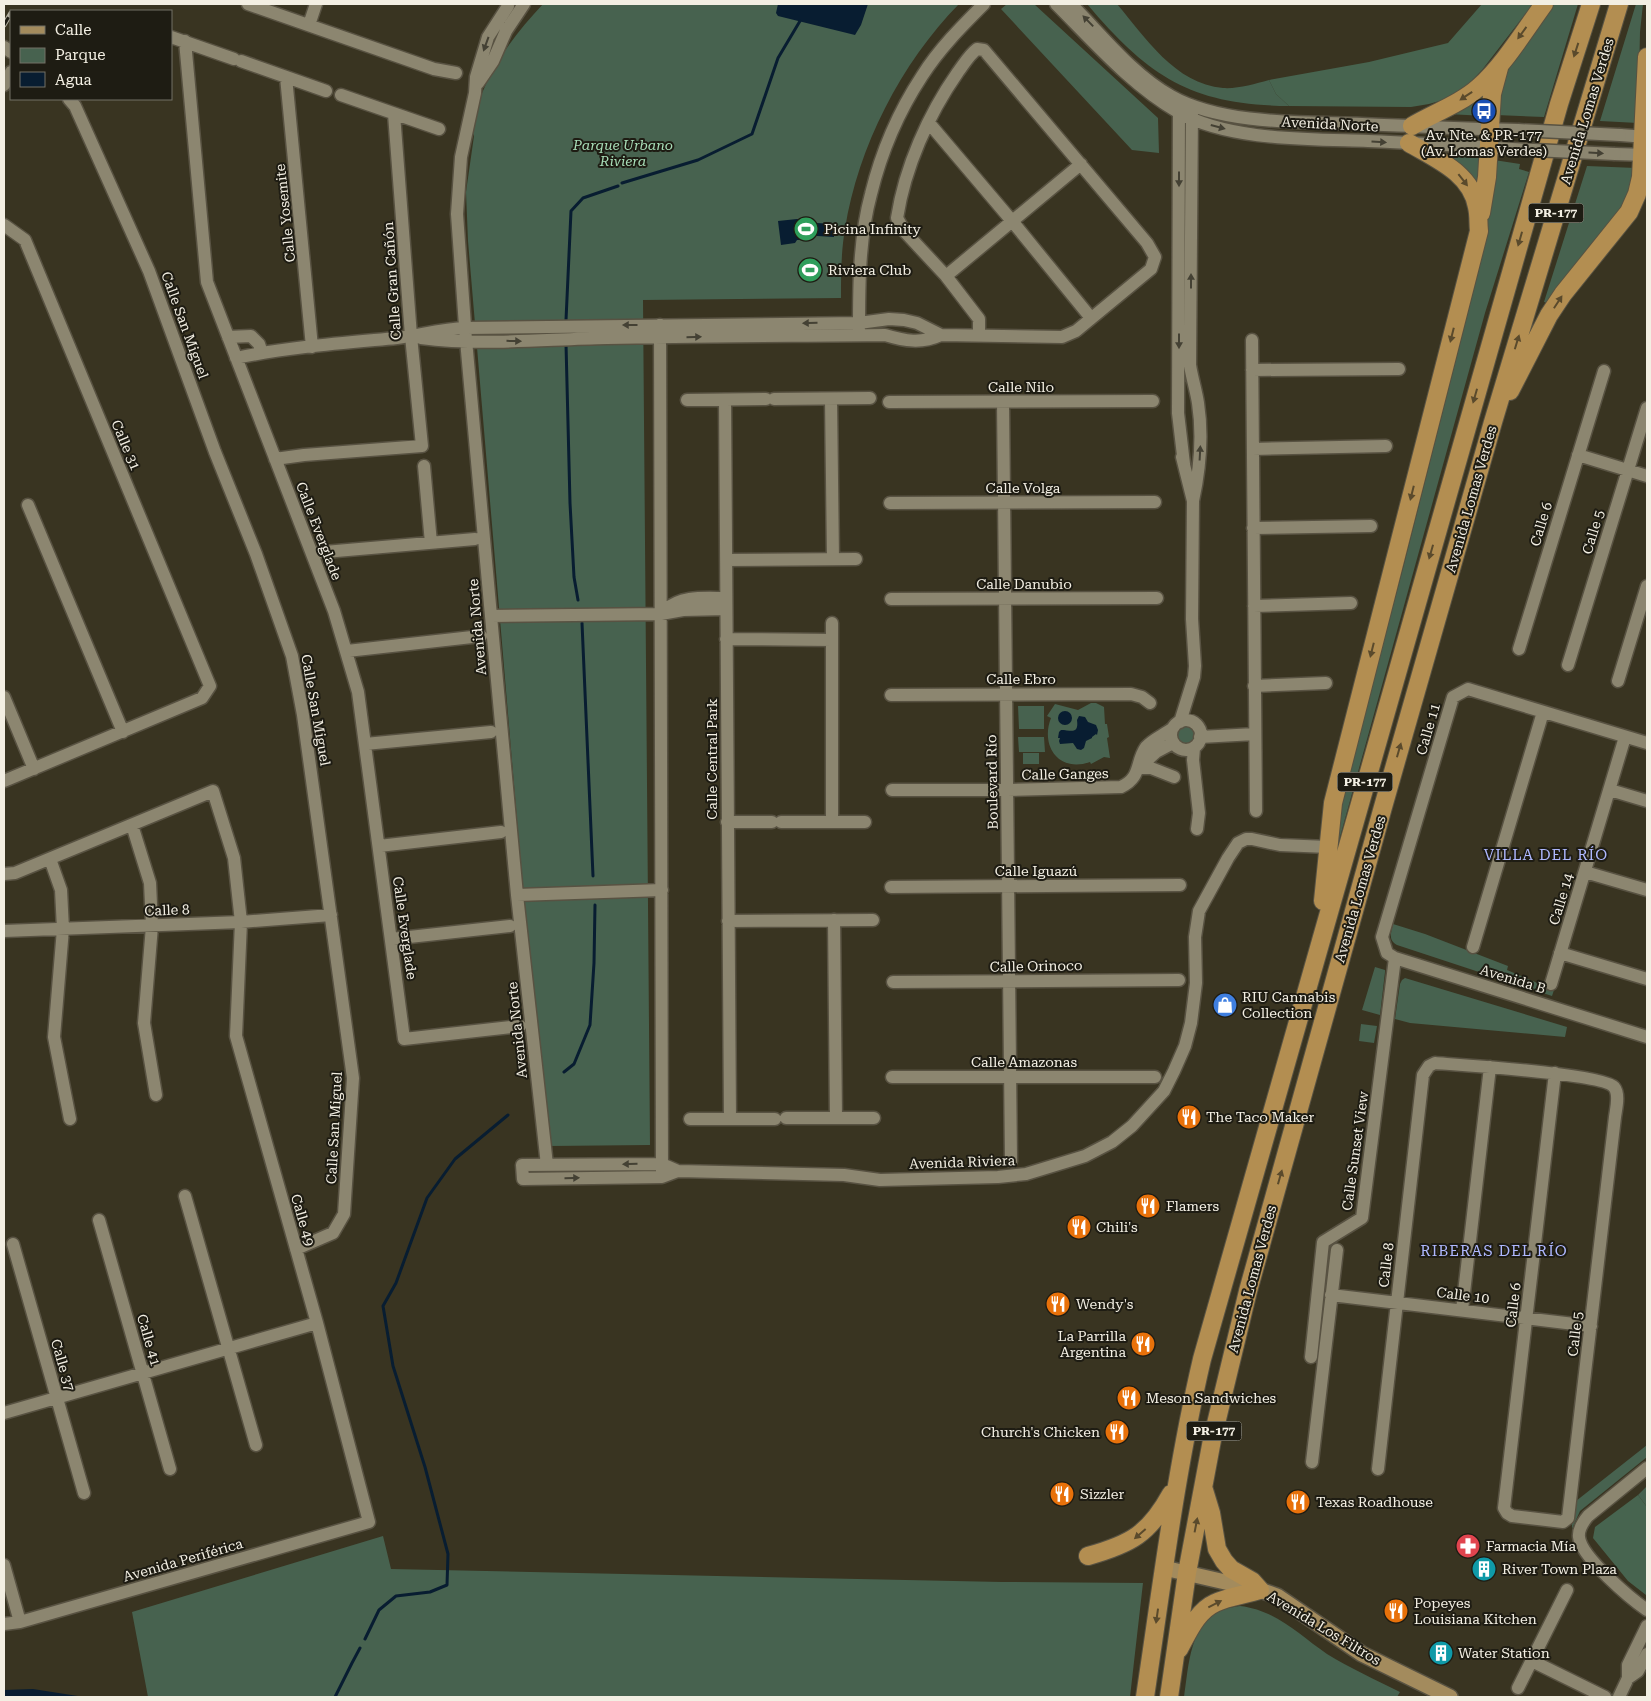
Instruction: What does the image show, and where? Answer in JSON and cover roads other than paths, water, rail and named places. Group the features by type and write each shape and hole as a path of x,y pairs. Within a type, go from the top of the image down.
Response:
{"highway":[{"path":"1479,231 1478,208 1473,193 1466,183 1458,173 1410,135 1480,86 1500,63 1544,4"},
{"name":"Avenida Lomas Verdes","path":"1145,1697 1184,1441 1202,1359 1559,104 1592,4"},
{"name":"Avenida Lomas Verdes","path":"1169,1697 1186,1573 1212,1440 1248,1291 1493,422 1619,4"},
{"path":"1630,212 1637,194 1645,155 1647,49"},
{"path":"1316,956 1333,803 1479,231 1486,178 1492,94 1500,63"},
{"path":"1493,422 1549,316 1563,294 1630,212 1647,200"},
{"path":"1088,1556 1114,1549 1131,1541 1144,1531 1162,1510 1178,1480"},
{"path":"1175,1656 1187,1632 1201,1613 1208,1607 1224,1600 1260,1590 1252,1581 1232,1569 1224,1561 1217,1549 1211,1513 1203,1487"}],"main road":[{"name":"Avenida Los Filtros","path":"1164,1568 1260,1590 1277,1596 1362,1654 1450,1697"}],"street":[{"path":"248,4 434,69 456,73"},
{"path":"309,25 316,4"},
{"path":"475,87 493,61 512,20 524,4"},
{"path":"859,329 861,261 866,221 871,194 883,156 906,102 923,74 954,35 984,4"},
{"name":"Avenida Norte","path":"1056,4 1145,89 1214,126 1259,134 1312,139 1410,135 1489,129 1645,137"},
{"name":"Avenida Norte","path":"1071,4 1126,61 1185,109"},
{"path":"508,5 512,20"},
{"name":"Avenida Norte","path":"508,5 488,38 476,78 461,157 457,214 466,334 517,895 547,1165"},
{"path":"172,37 326,91"},
{"name":"Calle Everglade","path":"185,41 207,282 313,553 347,650 358,692 404,1039 520,1026"},
{"path":"236,358 262,353 411,336 444,329 466,334 531,342 660,331 859,329 914,342 939,336 1062,337 1076,331 1151,269 1155,257 1147,243 984,50 978,49 970,54 948,86 929,123 906,176 897,218 905,232 946,276 979,319 979,335"},
{"path":"4,85 10,74"},
{"name":"Calle Yosemite","path":"286,77 312,347"},
{"path":"341,95 439,130"},
{"name":"Calle San Miguel","path":"70,100 149,271 215,452 256,554 292,656 303,715 353,1078 344,1214 333,1233 296,1249"},
{"path":"1184,464 1178,413 1185,109"},
{"path":"1185,109 1190,365 1198,403 1200,425 1198,477 1193,501 1192,619 1195,688 1192,708 1194,723"},
{"name":"Calle Gran Cañón","path":"275,459 422,446 411,336 394,114"},
{"path":"929,123 1091,318"},
{"name":"Avenida Norte","path":"1410,135 1488,148 1645,155"},
{"path":"946,276 1081,164"},
{"name":"Calle 31","path":"4,225 25,240 210,686 202,698 123,732"},
{"path":"859,329 889,319 904,320 917,323 939,336"},
{"path":"660,331 662,1177"},
{"path":"228,338 251,336 259,344 262,353"},
{"path":"1252,340 1256,811"},
{"path":"1179,365 1174,377 1170,408 1193,501"},
{"path":"1252,370 1400,368"},
{"name":"Calle 6","path":"1519,649 1604,371"},
{"path":"687,400 870,398"},
{"path":"831,399 833,559"},
{"name":"Calle Central Park","path":"725,400 730,1119"},
{"name":"Calle Nilo","path":"889,402 1153,401"},
{"name":"Boulevard Río","path":"1003,402 1011,1161"},
{"name":"Calle 5","path":"1568,665 1647,408"},
{"path":"1180,430 1185,434 1193,434 1200,425"},
{"path":"1253,450 1386,446"},
{"path":"1578,455 1647,476"},
{"path":"424,466 431,543"},
{"name":"Calle Volga","path":"890,503 1155,502"},
{"path":"4,781 123,732 28,505"},
{"path":"1253,528 1371,526"},
{"path":"313,553 475,539"},
{"path":"726,560 856,559"},
{"path":"1618,680 1647,586"},
{"name":"Calle Danubio","path":"891,599 1157,598"},
{"path":"661,614 672,604 686,599 726,608"},
{"path":"1254,606 1351,604"},
{"path":"491,616 661,614 681,617 726,608"},
{"path":"832,623 832,822"},
{"path":"347,650 482,636"},
{"path":"726,639 832,640"},
{"path":"1194,677 1171,738 1198,794"},
{"path":"1254,686 1326,683"},
{"name":"Calle 11","path":"1395,958 1387,953 1382,937 1453,697 1468,689 1647,743"},
{"name":"Calle Ebro","path":"891,695 1131,694 1142,697 1150,702"},
{"path":"4,697 34,769"},
{"path":"1473,947 1543,712"},
{"path":"1176,725 1184,720 1194,723 1200,730 1193,760 1198,794 1199,813 1197,829"},
{"name":"Calle Ganges","path":"892,790 1113,788 1129,783 1134,778 1145,751 1154,740 1176,725"},
{"path":"365,744 491,732"},
{"path":"1176,746 1185,750 1197,742 1255,734"},
{"name":"Calle 14","path":"1551,984 1625,737"},
{"name":"Calle Ganges","path":"1139,768 1156,752 1176,746"},
{"path":"1129,783 1133,756 1145,751"},
{"path":"1139,768 1151,768 1174,777"},
{"path":"1610,790 1647,800"},
{"name":"Calle 49","path":"132,825 213,792 234,858 241,922 236,1036 317,1323 370,1522"},
{"path":"727,822 865,822"},
{"path":"4,874 15,873 132,825 150,883 152,926 144,1023 156,1095"},
{"path":"379,846 501,832"},
{"name":"Avenida Riviera","path":"678,1171 662,1164 522,1165 524,1179 662,1177 678,1171 844,1175 880,1180 998,1177 1026,1174 1086,1156 1112,1142 1132,1126 1164,1091 1174,1072 1185,1046 1191,1023 1196,983 1195,937 1199,911 1238,843 1252,838 1280,845 1328,846"},
{"path":"50,859 61,890 63,929 54,1037 70,1119"},
{"path":"1585,872 1647,890"},
{"name":"Calle Iguazú","path":"891,887 1180,885"},
{"path":"517,895 662,890"},
{"name":"Calle 8","path":"4,932 241,922 331,915"},
{"path":"728,920 873,920"},
{"path":"834,920 836,1118"},
{"path":"391,939 510,926"},
{"path":"1560,953 1647,979"},
{"name":"Avenida B","path":"1395,958 1647,1037"},
{"name":"Calle Sunset View","path":"1310,1357 1323,1242 1362,1218 1395,958"},
{"name":"Calle Orinoco","path":"893,982 1179,980"},
{"name":"Calle 8","path":"1378,1469 1423,1075 1429,1066 1435,1063 1490,1067"},
{"path":"1462,1310 1490,1067 1555,1073"},
{"name":"Calle 6","path":"1534,1519 1512,1516 1504,1508 1555,1073"},
{"name":"Calle 5","path":"1534,1519 1563,1522 1566,1521 1570,1514 1617,1094 1612,1085 1606,1082 1555,1073"},
{"name":"Calle Amazonas","path":"892,1077 1156,1077"},
{"path":"690,1119 874,1118"},
{"path":"185,1196 256,1445"},
{"name":"Calle 41","path":"99,1220 170,1469"},
{"name":"Calle 37","path":"13,1244 84,1493"},
{"path":"1312,1462 1337,1250"},
{"name":"Calle 10","path":"1331,1295 1591,1326"},
{"path":"4,1413 317,1323"},
{"path":"1647,1468 1588,1516 1581,1526 1579,1537 1581,1544 1588,1554 1623,1592 1647,1610"},
{"name":"Avenida Periférica","path":"4,1624 20,1622 370,1522"},
{"path":"4,1565 20,1622"},
{"path":"1518,1688 1567,1590"},
{"path":"1619,1697 1628,1678 1628,1665 1642,1655 1646,1632"},
{"path":"1532,1662 1605,1697"}],"water":[{"path":"778,4 868,4 861,25 855,35 778,16 776,13"},
{"name":"Picina Infinity","path":"797,219 834,224 834,237 801,235 801,240 797,240 795,243 781,245 778,221"},
{"path":"1062,711 1068,711 1072,718 1068,725 1062,725 1058,721 1058,715"},
{"path":"1079,716 1085,717 1088,722 1096,725 1098,730 1097,735 1086,741 1084,748 1081,750 1077,749 1073,743 1060,744 1060,738 1058,738 1061,730 1074,731 1077,728"},
{"path":"33,1689 84,1697 4,1697 4,1690"}],"waterway":[{"path":"622,183 698,160 752,134 778,58 800,21"},
{"path":"566,320 571,211 583,198 618,186"},
{"path":"566,344 570,503 574,577 578,600"},
{"path":"582,623 593,876"},
{"path":"564,1072 574,1064 590,1025 595,905"},
{"path":"365,1639 379,1610 396,1596 430,1592 447,1585 448,1554 425,1467 393,1366 383,1306 396,1283 427,1198 455,1159 508,1115"},
{"path":"335,1697 360,1648"}],"railway":[{"path":"4,25 10,15"}],"place":[{"name":"Av. Nte. & PR-177 (Av. Lomas Verdes)","path":"1484,111"},
{"name":"Picina Infinity","path":"806,229"},
{"name":"Riviera Club","path":"810,270"},
{"name":"RIU Cannabis Collection","path":"1225,1005"},
{"name":"The Taco Maker","path":"1189,1117"},
{"name":"Flamers","path":"1148,1206"},
{"name":"Chili's","path":"1079,1227"},
{"name":"Wendy's","path":"1058,1304"},
{"name":"La Parrilla Argentina","path":"1143,1344"},
{"name":"Meson Sandwiches","path":"1129,1398"},
{"name":"Church's Chicken","path":"1117,1432"},
{"name":"Sizzler","path":"1062,1494"},
{"name":"Texas Roadhouse","path":"1298,1502"},
{"name":"Farmacia Mía","path":"1468,1546"},
{"name":"River Town Plaza","path":"1484,1569"},
{"name":"Popeyes Louisiana Kitchen","path":"1396,1611"},
{"name":"Water Station","path":"1441,1653"}],"district":[{"name":"VILLA DEL RÍO","path":"1546,855"},
{"name":"RIBERAS DEL RÍO","path":"1494,1251"}],"park label":[{"name":"Parque Urbano Riviera","path":"623,154"}]}
